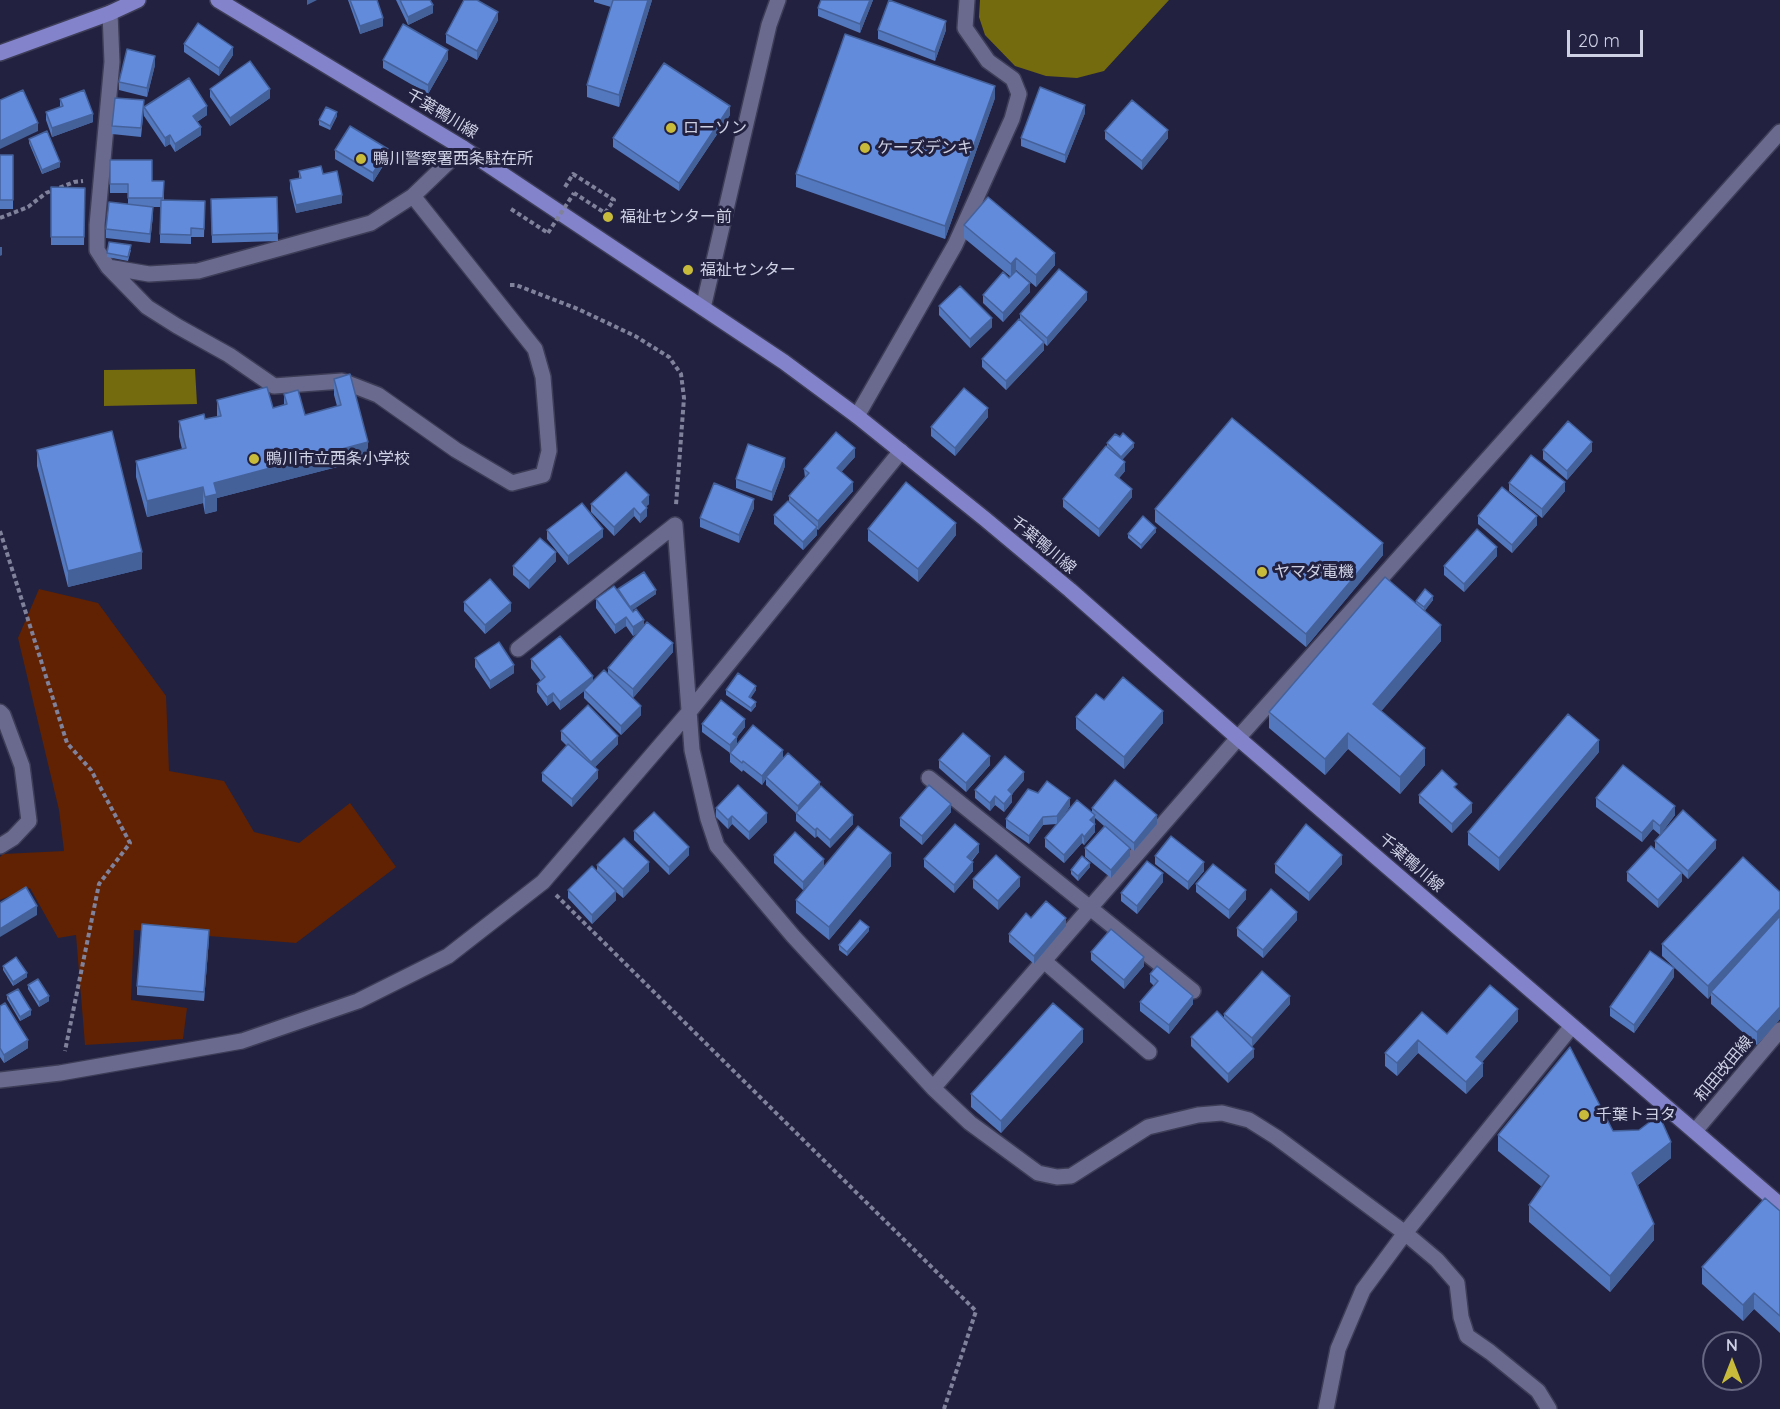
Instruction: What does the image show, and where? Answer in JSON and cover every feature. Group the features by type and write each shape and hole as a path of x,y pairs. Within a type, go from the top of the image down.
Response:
{"main road":[{"path":"0,53 110,13 138,0"},
{"name":"千葉鴨川線","path":"218,0 463,148 783,362 857,416 1070,590 1238,738 1780,1205"}],"street":[{"path":"703,308 769,25 778,0"},
{"path":"857,416 955,245 1012,119 1019,94 1013,80 988,61 965,28 967,0"},
{"path":"110,13 112,62 97,225 97,250 108,267 147,307 229,355 274,386 342,381 378,395 456,450 512,483 543,475 549,451 543,377 535,349 413,196"},
{"path":"933,1088 1238,738 1780,132"},
{"path":"108,267 149,274 198,271 371,223 413,196 463,148"},
{"path":"0,1080 60,1073 242,1041 358,1002 448,956 543,882 689,712 901,451"},
{"path":"518,649 675,525"},
{"path":"675,525 692,750 708,819 717,846 793,936 933,1088 970,1123 1038,1173 1057,1177 1071,1176 1148,1128 1198,1115 1222,1113 1249,1120 1276,1137 1405,1233 1437,1260 1457,1283 1461,1317 1467,1336 1538,1391 1549,1409"},
{"path":"0,712 22,766 29,820 13,838 0,846"},
{"path":"929,778 1193,991"},
{"path":"1044,961 1149,1052"},
{"path":"1326,1409 1338,1349 1363,1290 1405,1233 1572,1026"},
{"name":"和田改田線","path":"1695,1131 1780,1030"}],"path":[{"path":"511,209 548,233 574,193 606,213 614,200 573,174 565,187"},
{"path":"0,218 28,207 46,193 74,182 101,180"},
{"path":"485,287 516,285 578,309 635,336 669,357 681,374 684,398 675,525"},
{"path":"0,531 66,743 91,770 130,843 99,884 60,1073"},
{"path":"543,882 976,1311 944,1409"}],"shaded area":[{"path":"980,0 1169,0 1104,71 1077,78 1046,76 1015,66 985,35 979,17"},
{"path":"195,369 197,404 104,406 104,370"},
{"path":"39,589 98,603 166,696 169,771 224,781 254,832 299,843 350,803 396,867 296,943 134,930 131,1000 187,1008 183,1039 85,1045 76,935 58,938 30,888 0,900 0,857 3,854 64,851 59,810 18,638"}],"building":[{"path":"350,0 377,0 383,18 360,26"},
{"path":"400,0 430,0 433,5 408,17"},
{"path":"464,0 477,0 498,12 477,51 446,34"},
{"path":"613,0 648,0 619,95 587,85"},
{"path":"821,0 870,0 860,24 818,8"},
{"path":"889,0 946,21 935,52 878,30"},
{"path":"198,23 233,47 219,68 184,44"},
{"path":"403,24 448,50 428,85 383,60"},
{"path":"845,34 995,86 945,226 796,174"},
{"path":"127,49 155,56 147,88 119,82"},
{"path":"250,61 270,89 230,118 210,89"},
{"path":"664,63 730,106 679,183 613,138"},
{"path":"189,78 207,106 193,116 201,127 175,144 170,135 165,138 144,107"},
{"path":"1040,87 1085,105 1065,155 1021,138"},
{"path":"23,90 38,123 0,141 0,100"},
{"path":"84,90 93,114 52,128 46,112 63,106 60,99"},
{"path":"115,98 144,100 141,128 112,126"},
{"path":"1132,100 1168,130 1142,161 1105,131"},
{"path":"326,107 337,112 330,126 319,120"},
{"path":"350,126 388,149 373,173 335,150"},
{"path":"47,131 60,162 42,170 29,139"},
{"path":"0,155 13,155 13,200 0,200"},
{"path":"110,160 152,160 152,181 164,181 163,198 128,198 128,184 110,184"},
{"path":"321,166 323,174 337,171 342,195 296,205 290,180 301,178 299,171"},
{"path":"51,187 85,188 84,237 51,237"},
{"path":"277,197 278,233 212,235 211,199"},
{"path":"988,197 1055,253 1036,275 1016,258 1011,264 964,225"},
{"path":"161,200 205,201 204,229 191,228 191,235 160,234"},
{"path":"109,202 153,207 150,234 106,229"},
{"path":"109,242 131,245 128,257 107,253"},
{"path":"1059,269 1087,292 1047,338 1020,314"},
{"path":"1016,271 1030,283 1003,313 983,295 1003,272 1009,278"},
{"path":"960,286 992,318 970,339 939,306"},
{"path":"1019,319 1044,342 1006,381 982,359"},
{"path":"350,374 368,442 214,483 217,494 205,497 203,487 147,501 136,461 186,448 179,421 204,414 205,419 221,416 217,400 267,387 273,408 287,404 284,394 298,390 305,415 341,405 334,379"},
{"path":"964,388 988,408 955,448 931,427"},
{"path":"1232,418 1383,543 1306,634 1155,509"},
{"path":"1568,421 1592,442 1567,471 1543,450"},
{"path":"112,431 142,552 68,571 37,450"},
{"path":"836,432 855,448 837,468 853,482 818,521 789,496 809,473 804,469"},
{"path":"1123,433 1134,443 1121,457 1107,443 1115,434 1120,437"},
{"path":"748,444 785,458 772,492 736,479"},
{"path":"1106,446 1125,462 1115,475 1132,489 1099,529 1063,499"},
{"path":"1531,455 1565,482 1542,509 1509,483"},
{"path":"626,472 649,495 642,502 647,508 640,515 634,508 614,527 591,504"},
{"path":"906,482 956,523 918,569 868,529"},
{"path":"714,483 754,499 739,535 700,518"},
{"path":"1502,487 1537,516 1512,545 1478,516"},
{"path":"788,501 817,527 803,542 774,515"},
{"path":"582,503 603,529 568,556 547,530"},
{"path":"1143,516 1156,528 1141,545 1128,534"},
{"path":"1477,529 1497,547 1464,584 1444,566"},
{"path":"540,538 556,552 529,581 513,566"},
{"path":"644,572 656,590 630,607 618,589"},
{"path":"1385,577 1441,625 1373,704 1425,748 1400,777 1348,733 1325,759 1269,712"},
{"path":"490,579 511,603 485,625 464,602"},
{"path":"614,586 633,612 636,609 644,620 633,627 626,617 615,625 596,599"},
{"path":"1425,589 1433,596 1424,607 1416,601"},
{"path":"647,622 673,643 633,689 608,668"},
{"path":"560,636 593,676 560,702 553,693 547,697 537,684 545,677 531,659"},
{"path":"499,642 514,665 490,681 475,658"},
{"path":"604,670 641,706 621,726 584,690"},
{"path":"738,673 756,686 749,697 756,702 751,708 726,690"},
{"path":"1123,677 1163,711 1124,757 1076,717 1096,694 1104,700"},
{"path":"721,700 745,719 733,734 737,737 730,745 702,724"},
{"path":"588,705 618,736 591,762 561,731"},
{"path":"1568,714 1599,740 1499,858 1468,832"},
{"path":"753,725 783,750 762,776 730,753"},
{"path":"963,733 990,756 966,783 939,760"},
{"path":"568,744 598,770 572,799 542,773"},
{"path":"788,753 820,782 798,806 766,777"},
{"path":"1005,756 1024,772 1008,790 1012,794 1004,804 995,796 990,803 975,790"},
{"path":"1623,765 1675,806 1660,826 1653,820 1642,833 1596,798"},
{"path":"1442,770 1457,784 1454,787 1472,803 1452,824 1419,795"},
{"path":"1115,780 1157,815 1134,843 1092,808"},
{"path":"1047,781 1070,798 1057,816 1043,817 1029,836 1006,819 1028,789 1038,793"},
{"path":"738,785 767,813 749,832 732,816 728,820 716,808"},
{"path":"929,785 951,804 922,836 900,818"},
{"path":"821,786 853,815 830,840 796,813"},
{"path":"1077,800 1095,815 1090,820 1095,824 1084,837 1082,834 1064,855 1045,838"},
{"path":"1683,810 1716,840 1688,871 1655,841"},
{"path":"654,812 689,847 669,867 634,831"},
{"path":"955,824 979,844 967,857 973,862 954,885 924,859"},
{"path":"1306,824 1342,855 1309,893 1275,864"},
{"path":"858,826 891,853 829,927 796,900"},
{"path":"1105,826 1130,848 1111,870 1085,848"},
{"path":"795,832 824,859 803,882 774,855"},
{"path":"1171,836 1204,862 1188,882 1155,856"},
{"path":"624,838 649,862 623,889 597,865"},
{"path":"1651,846 1682,873 1658,900 1627,872"},
{"path":"996,855 1020,877 998,901 973,879"},
{"path":"1082,856 1090,863 1078,876 1071,870"},
{"path":"1743,857 1780,892 1780,909 1708,986 1662,944"},
{"path":"1147,861 1163,873 1137,906 1121,893"},
{"path":"1213,864 1246,890 1229,910 1196,884"},
{"path":"592,866 616,891 592,915 568,890"},
{"path":"26,887 37,906 0,929 0,903"},
{"path":"1271,889 1297,912 1263,950 1237,928"},
{"path":"1046,901 1066,918 1034,956 1009,934 1026,913 1031,918"},
{"path":"1780,916 1780,1007 1757,1032 1711,992"},
{"path":"860,920 869,927 847,952 839,945"},
{"path":"142,924 209,930 204,992 137,986"},
{"path":"1111,929 1144,957 1124,980 1091,952"},
{"path":"1650,951 1674,968 1634,1025 1610,1007"},
{"path":"16,957 27,973 13,982 3,966"},
{"path":"1157,966 1193,996 1169,1025 1140,1002 1158,981 1150,974"},
{"path":"1262,971 1290,996 1252,1038 1224,1014"},
{"path":"38,979 49,996 39,1002 28,985"},
{"path":"1490,985 1518,1009 1476,1057 1483,1063 1466,1082 1418,1040 1397,1063 1385,1053 1422,1012 1447,1034"},
{"path":"18,989 31,1010 20,1017 7,995"},
{"path":"5,1003 28,1040 4,1055 0,1048 0,1006"},
{"path":"1053,1003 1083,1029 1001,1121 971,1094"},
{"path":"1217,1011 1254,1049 1228,1074 1191,1037"},
{"path":"1570,1047 1613,1131 1639,1130 1659,1115 1671,1142 1632,1173 1654,1224 1610,1276 1529,1205 1549,1176 1498,1135"},
{"path":"1765,1198 1780,1211 1780,1316 1754,1293 1743,1305 1702,1267"}],"place":[{"name":"ローソン","path":"671,128"},
{"name":"ケーズデンキ","path":"865,148"},
{"name":"鴨川警察署西条駐在所","path":"361,159"},
{"name":"福祉センター前","path":"608,217"},
{"name":"福祉センター","path":"688,270"},
{"name":"鴨川市立西条小学校","path":"254,459"},
{"name":"ヤマダ電機","path":"1262,572"},
{"name":"千葉トヨタ","path":"1584,1115"}]}
